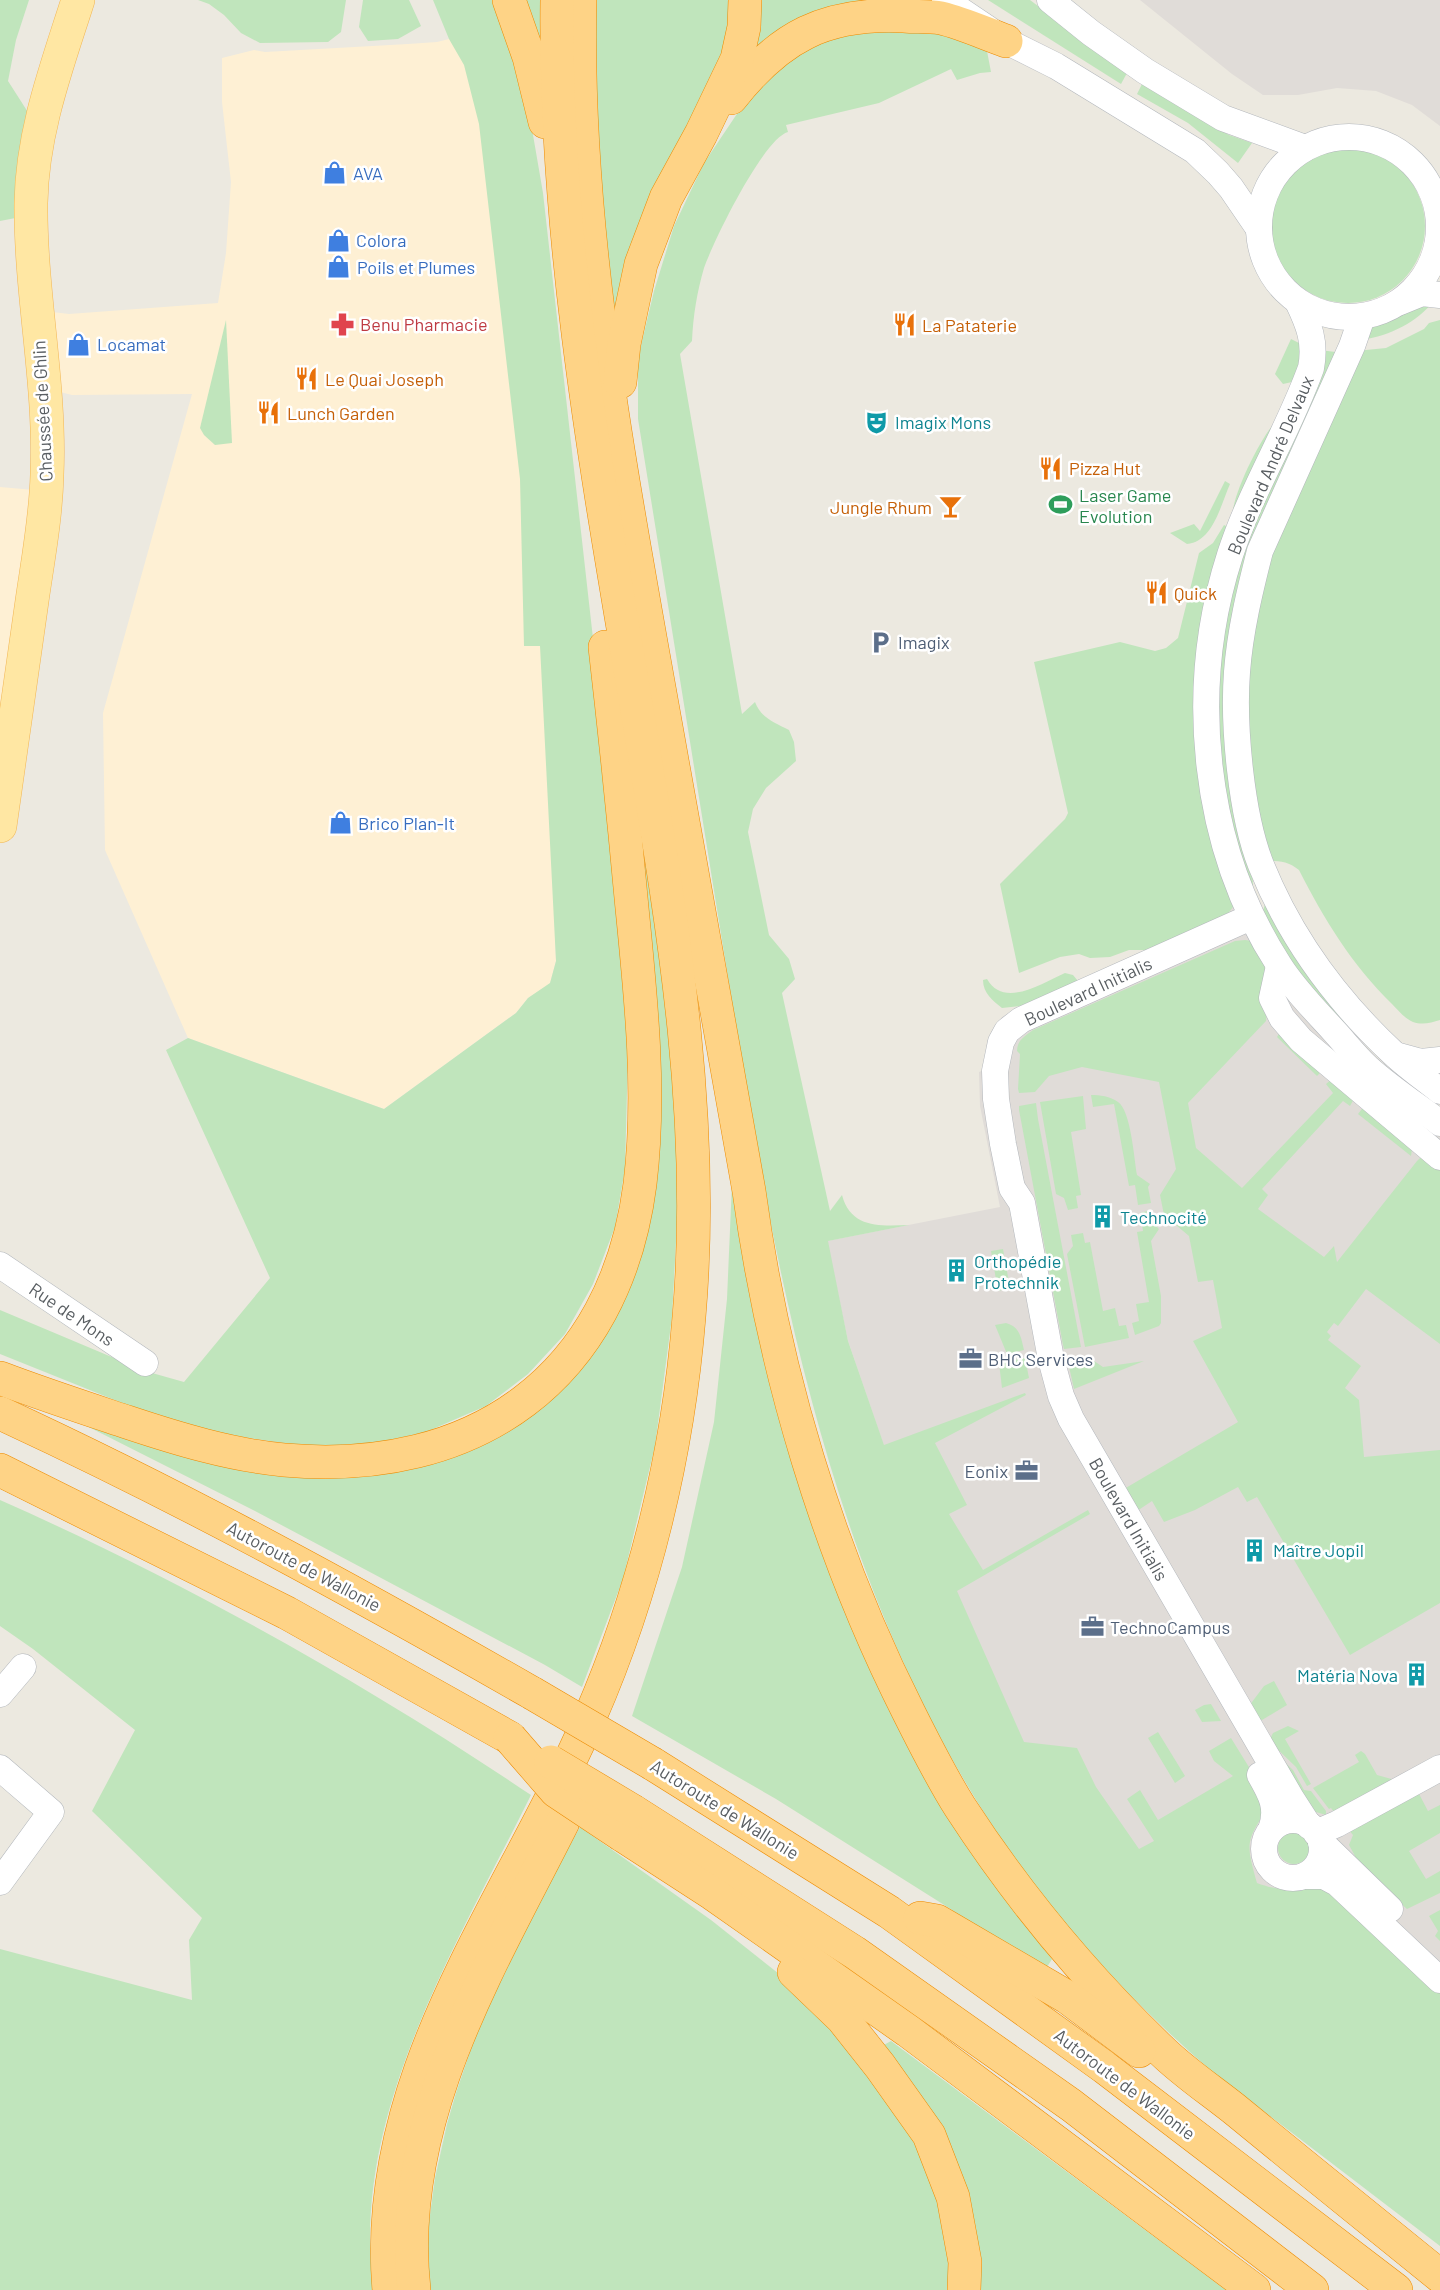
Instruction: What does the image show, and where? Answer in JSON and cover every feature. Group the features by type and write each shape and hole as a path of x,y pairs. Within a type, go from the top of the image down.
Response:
{"highway":[{"path":"509,0 529,57 561,178"},
{"path":"389,2290 388,2215 400,2136 411,2095 461,1971 549,1803 589,1719 621,1638 654,1528 671,1451 689,1319 694,1240 691,1087 682,1006 656,826 604,513 575,316 561,178 557,90 557,0"},
{"path":"580,0 585,178 598,310 615,437 749,1191 757,1249 783,1363 806,1448 828,1519 874,1641 930,1756 959,1805 998,1863 1087,1975 1162,2052 1440,2276"},
{"path":"615,437 624,344 641,264 666,198 701,134 737,59 744,27 745,0"},
{"path":"701,134 751,72 788,42 827,23 878,15 940,18 1006,41"},
{"path":"0,1378 174,1437 230,1451 281,1460 324,1463 409,1454 454,1442 491,1425 526,1401 555,1374 580,1343 602,1309 619,1271 632,1228 640,1185 643,1146 641,1013 616,738 604,640 604,513"},
{"path":"414,2290 411,2256 416,2186 434,2101 458,2037 488,1971 611,1725 649,1624 684,1498 704,1385 715,1270 715,1126 703,933"},
{"name":"Autoroute de Wallonie","path":"0,1413 89,1454 302,1564 653,1764 889,1912 1104,2067 1396,2290"},
{"path":"0,1470 287,1613 510,1738 628,1823 713,1894 908,2031 1254,2290"},
{"path":"628,1823 854,1952 1071,2105 1312,2290"},
{"path":"713,1894 759,1941 812,1987 842,2018 880,2066 929,2135 953,2197 965,2262 964,2290"},
{"path":"889,1912 937,1921 1067,1997 1226,2116 1281,2148"}],"main road":[{"name":"Chaussée de Ghlin","path":"0,826 43,526 47,474 46,423 32,255 31,200 34,164 50,86 78,0"}],"street":[{"path":"945,0 1006,41 1056,66 1195,151 1218,172 1231,188 1258,229"},
{"path":"1050,0 1091,33 1145,71 1223,118 1305,148"},
{"path":"1400,302 1422,280 1438,254 1440,227 1438,201 1428,183 1417,166 1401,153 1384,143 1364,137 1344,136 1324,140 1305,148 1286,162 1271,182 1261,204 1258,229 1262,250 1270,270 1282,288 1298,302 1318,312 1340,317 1362,317 1382,311 1422,293 1440,295"},
{"name":"Boulevard André Delvaux","path":"1298,302 1314,341 1311,368 1242,524 1230,557 1215,616 1206,695 1211,780 1222,832 1251,917 1279,966 1299,993 1368,1068 1440,1123"},
{"name":"Boulevard André Delvaux","path":"1362,317 1352,346 1260,551 1239,656 1236,712 1240,764 1248,817 1260,863 1301,944 1328,984 1394,1054 1440,1091"},
{"path":"1251,917 1266,876"},
{"name":"Boulevard Initialis","path":"1251,917 1021,1020 1007,1031 1001,1042 995,1071 996,1099 1012,1188 1022,1203 1051,1359 1061,1396 1071,1419 1291,1798 1316,1833 1440,1958"},
{"path":"1279,966 1272,998 1282,1018 1301,1040 1440,1157"},
{"path":"1394,1054 1420,1062 1440,1060"},
{"path":"1404,1096 1440,1100"},
{"name":"Boulevard Initialis","path":"1012,1188 1008,1204 1041,1387 1065,1442 1267,1786 1276,1812 1264,1847 1269,1866 1285,1877 1323,1876 1337,1883 1440,1980"},
{"name":"Rue de Mons","path":"0,1265 145,1363"},
{"path":"0,1694 23,1667"},
{"path":"0,1768 51,1812 0,1882"},
{"path":"1316,1833 1347,1819 1440,1768"},
{"path":"1271,1830 1286,1821 1294,1820 1316,1833"},
{"path":"1304,1876 1311,1871 1320,1858 1316,1833"}],"shaded area":[{"path":"1140,0 1440,0 1440,126 1412,105 1376,91 1337,88 1298,95 1263,95 1232,74"},
{"path":"449,39 498,43 532,300 556,961 550,984 528,998 516,1013 384,1109 188,1038 105,850 103,713 192,394 72,395 44,388 36,310 69,314 218,303 226,253 231,182 222,102 222,58 254,50 265,52 408,44"},
{"path":"1440,201 1440,227 1436,202"},
{"path":"1440,227 1440,278 1428,271 1436,252"},
{"path":"0,487 46,491 0,826"},
{"path":"1235,897 1283,989 1303,1016 1356,1071 1440,1136 1440,2168 1063,1828 884,1446 848,1341 827,1241 1000,1207 980,1106 979,1072 984,1070 987,1041 1002,1017 1021,1006 1226,916"}],"green space":[{"path":"0,0 29,0 16,40 8,81 40,131 31,215 0,221"},
{"path":"198,0 346,0 341,32 328,42 260,43 241,33 224,15 209,4"},
{"path":"363,0 409,0 421,26 398,39 368,41 359,27"},
{"path":"433,0 494,0 527,100 543,193 598,683 628,1053 625,1169 615,1227 593,1284 565,1334 528,1374 486,1406 426,1432 371,1444 303,1446 208,1432 162,1419 0,1354 0,1310 145,1371 184,1382 270,1278 166,1050 188,1038 384,1109 516,1013 528,998 550,983 556,961 540,646 524,646 520,479 479,124 464,65 449,39"},
{"path":"521,0 541,0 542,65"},
{"path":"593,0 732,0 723,61 618,316 610,318 597,208"},
{"path":"755,0 921,0 926,3 750,51"},
{"path":"988,0 1030,0 1127,73 1121,84"},
{"path":"864,30 930,32 953,38 987,51 991,72 957,80 951,69 879,103 786,125 788,132 778,139 753,171 717,237 699,286 692,341 680,354 742,714 755,702 764,716 789,730 794,742 796,761 766,788 753,809 748,832 769,935 789,959 795,979 782,993 830,1211 842,1195 846,1206 860,1220 878,1225 909,1225 828,1241 848,1341 884,1445 1025,1393 1026,1395 935,1443 967,1505 949,1514 983,1570 1088,1510 1090,1514 957,1591 1024,1742 1077,1748 1096,1787 1139,1849 1154,1841 1127,1799 1140,1790 1158,1820 1233,1776 1214,1761 1209,1751 1231,1738 1260,1785 1269,1807 1255,1828 1250,1843 1257,1883 1274,1888 1290,1889 1324,1883 1440,1989 1440,2246 1215,2074 1181,2044 1116,1981 1029,1878 978,1803 931,1720 891,1634 856,1545 827,1455 802,1362 780,1269 745,1083 638,419 638,358 654,291 674,226 704,163 755,87 812,45"},
{"path":"1142,84 1229,135 1252,143 1238,163 1188,123 1137,94"},
{"path":"1348,149 1363,150 1377,155 1403,171 1419,197 1424,211 1424,241 1419,255 1403,281 1377,297 1363,302 1348,303 1333,302 1319,297 1293,281 1277,255 1272,241 1271,226 1272,211 1277,197 1293,171 1319,155 1333,150"},
{"path":"1435,300 1420,315 1402,327 1362,340 1374,326 1384,320"},
{"path":"226,320 232,443 215,445 200,428"},
{"path":"1440,320 1440,1020 1423,1023 1413,1022 1404,1016 1364,974 1329,924 1299,870 1285,862 1269,861 1255,815 1241,713 1256,583 1356,351 1386,348 1424,329 1429,323"},
{"path":"1291,339 1307,347 1292,382 1283,384 1275,374"},
{"path":"1320,350 1343,353 1244,589 1253,887 1235,860 1212,737 1223,600"},
{"path":"1276,422 1233,511 1238,491 1250,464 1270,428"},
{"path":"1225,481 1230,484 1215,521 1203,537 1187,544 1170,533 1194,524 1200,531"},
{"path":"1224,525 1228,527 1205,646 1235,897 1233,907 1226,916 1147,950 1129,950 1110,957 1090,958 1079,954 1060,957 1019,973 1000,884 1065,819 1068,813 1034,662 1120,642 1155,651 1166,648 1178,638 1199,553 1213,543"},
{"path":"626,731 650,875 677,1099 679,1185 672,1317 655,1446 623,1579 582,1687 545,1665 255,1511 61,1413 207,1456 487,1436 635,1256"},
{"path":"1267,898 1379,1054 1344,1022 1325,1016 1260,920"},
{"path":"1235,941 1252,941 1271,967 1266,1021 1188,1103 1196,1148 1242,1188 1333,1093 1326,1084 1333,1078 1355,1097 1350,1106 1343,1101 1262,1189 1268,1195 1258,1209 1324,1257 1334,1246 1337,1262 1426,1152 1440,1163 1440,1344 1366,1289 1338,1326 1334,1323 1327,1332 1331,1336 1328,1340 1361,1366 1345,1388 1359,1400 1364,1457 1440,1450 1440,1603 1350,1655 1257,1497 1247,1502 1238,1487 1195,1510 1164,1522 1152,1501 1137,1511 1124,1489 1238,1422 1193,1341 1222,1328 1213,1280 1198,1282 1189,1236 1164,1215 1160,1195 1176,1169 1159,1082 1082,1067 1049,1076 1035,1092 1019,1093 1018,1089 1020,1054 1017,1047 1022,1039 1033,1030"},
{"path":"1065,973 1073,975 1078,981 1021,1006 1002,1008 989,996 983,985 983,980 987,979 994,988 1013,993 1035,987"},
{"path":"1280,1032 1323,1070 1317,1076 1277,1037"},
{"path":"1091,1095 1112,1098 1122,1107 1129,1125 1137,1175 1150,1184 1148,1187 1151,1203 1138,1205 1135,1185 1129,1186 1114,1104 1093,1107"},
{"path":"1083,1096 1086,1129 1071,1132 1081,1195 1076,1196 1078,1208 1068,1210 1064,1198 1056,1194 1040,1102"},
{"path":"1036,1103 1081,1347 1064,1349 1019,1110 1019,1106"},
{"path":"1365,1105 1413,1142 1411,1156 1358,1114"},
{"path":"732,1183 780,1397 1008,1900 1052,1959 1044,1972 949,1908 776,1799 632,1716 682,1567 714,1422 727,1299"},
{"path":"1151,1210 1154,1224 1159,1229 1151,1241 1161,1296 1161,1323 1159,1326 1135,1335 1132,1323 1139,1321 1136,1304 1149,1302 1137,1232 1143,1231 1140,1213"},
{"path":"1083,1233 1085,1243 1090,1242 1103,1311 1115,1308 1119,1326 1126,1325 1129,1338 1085,1347 1067,1254 1073,1246 1071,1235"},
{"path":"1003,1249 1010,1288 998,1291 991,1251"},
{"path":"1006,1323 1017,1330 1024,1350 1007,1354 995,1325"},
{"path":"1088,1357 1103,1367 1144,1361 1074,1389 1068,1362"},
{"path":"1025,1358 1029,1378 1002,1388 999,1363"},
{"path":"0,1500 137,1565 272,1636 403,1713 531,1795 442,1971 415,2034 393,2097 377,2161 370,2225 374,2290 0,2290 0,1949 192,2000 189,1940 202,1918 92,1811 135,1730 33,1649 0,1626"},
{"path":"1274,1681 1287,1705 1262,1720 1258,1720 1249,1706 1264,1686"},
{"path":"1211,1704 1221,1721 1202,1722 1195,1710"},
{"path":"1288,1726 1299,1731 1285,1739 1311,1784 1307,1786 1296,1767 1269,1741 1273,1733"},
{"path":"1158,1732 1185,1776 1175,1783 1148,1738"},
{"path":"1269,1747 1293,1770 1304,1790 1311,1791 1326,1811 1326,1815 1302,1803"},
{"path":"1361,1751 1377,1775 1395,1780 1337,1816 1313,1788 1359,1762 1355,1755"},
{"path":"1418,1792 1428,1811 1440,1805 1440,1833 1409,1851 1426,1879 1440,1871 1440,1893 1407,1909 1352,1860 1355,1856 1349,1845 1353,1835 1347,1828"},
{"path":"580,1827 711,1920 783,1977 861,2057 921,2149 942,2204 950,2261 949,2290 429,2290 425,2252 435,2178 456,2093 478,2028 544,1892"},
{"path":"1294,1832 1305,1837 1310,1848 1305,1859 1294,1864 1283,1859 1278,1848 1283,1837"},
{"path":"1440,1910 1440,1941 1435,1936 1438,1931 1429,1916"},
{"path":"891,2041 1226,2290 975,2290 882,2046"}],"place":[{"name":"AVA","path":"335,173"},
{"name":"Colora","path":"338,240"},
{"name":"Poils et Plumes","path":"339,267"},
{"name":"Benu Pharmacie","path":"342,324"},
{"name":"La Pataterie","path":"904,325"},
{"name":"Locamat","path":"79,344"},
{"name":"Le Quai Joseph","path":"307,379"},
{"name":"Lunch Garden","path":"269,413"},
{"name":"Imagix Mons","path":"877,422"},
{"name":"Pizza Hut","path":"1051,468"},
{"name":"Laser Game Evolution","path":"1061,505"},
{"name":"Jungle Rhum","path":"950,507"},
{"name":"Quick","path":"1156,593"},
{"name":"Imagix","path":"880,642"},
{"name":"Brico Plan-It","path":"340,823"},
{"name":"Technocité","path":"1102,1217"},
{"name":"Orthopédie Protechnik","path":"956,1271"},
{"name":"BHC Services","path":"970,1359"},
{"name":"Eonix","path":"1026,1471"},
{"name":"Maître Jopil","path":"1255,1550"},
{"name":"TechnoCampus","path":"1092,1627"},
{"name":"Matéria Nova","path":"1416,1675"}]}
